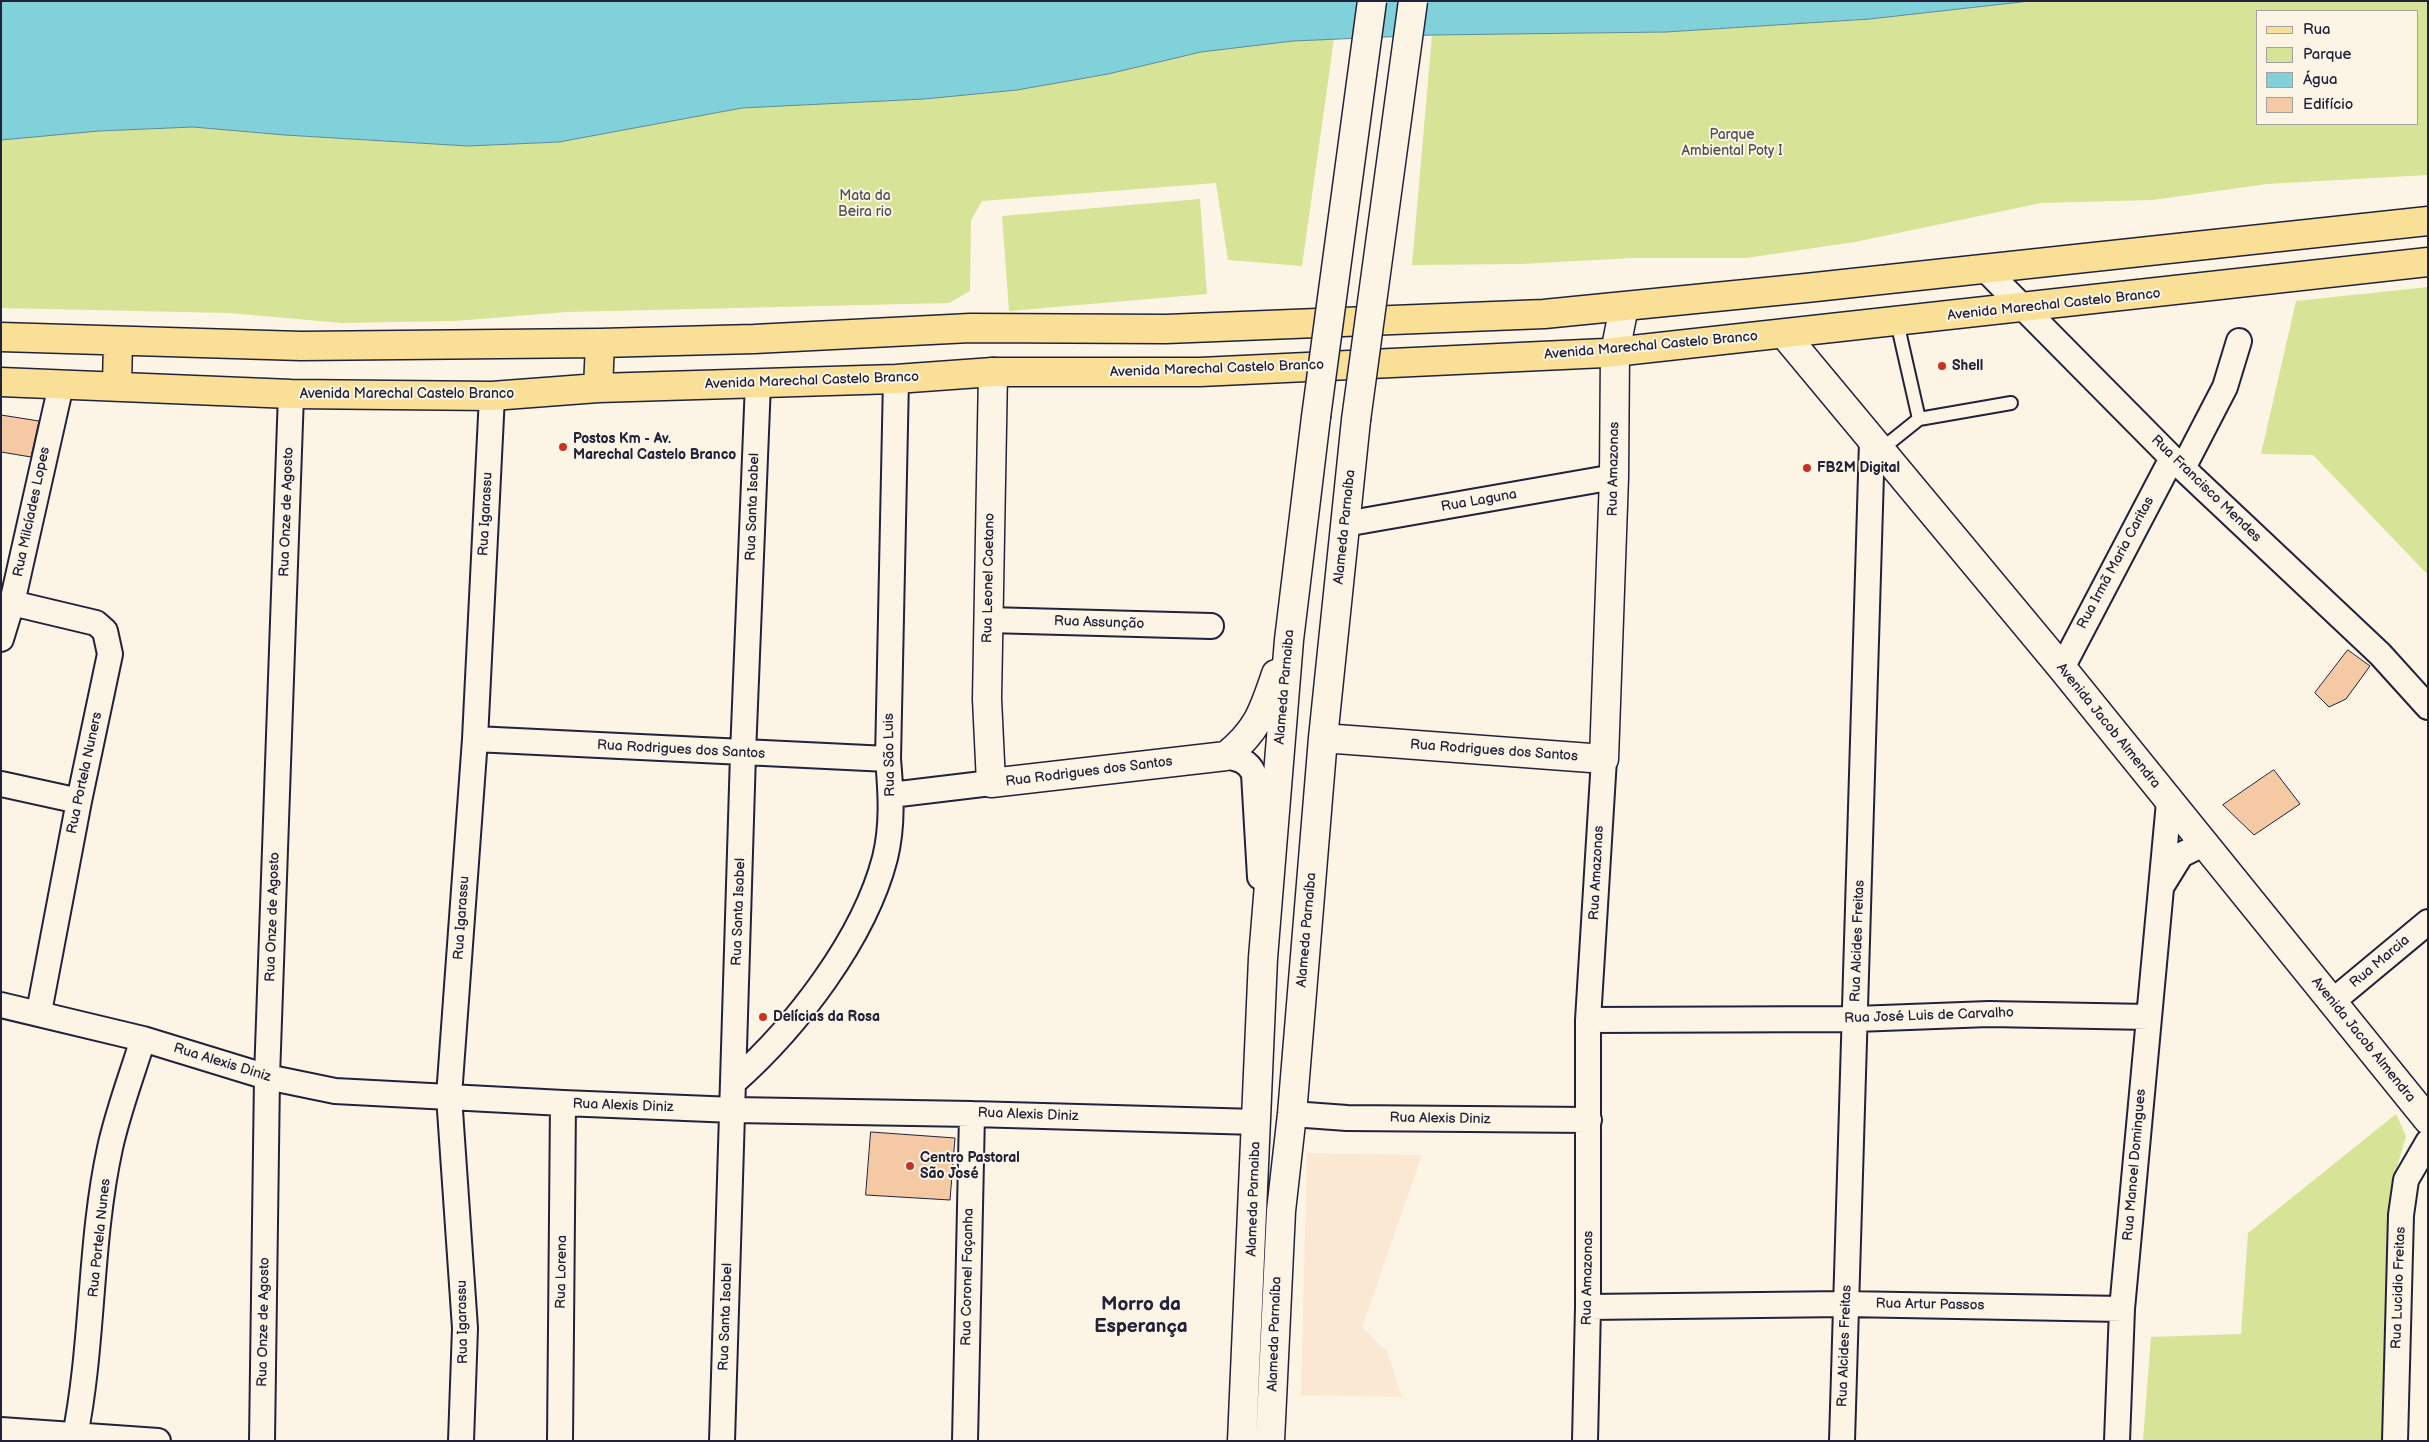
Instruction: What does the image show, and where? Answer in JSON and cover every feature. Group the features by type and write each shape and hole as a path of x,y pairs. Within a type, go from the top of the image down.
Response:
{"main road":[{"name":"Alameda Parnaiba","path":"1242,1441 1263,958 1289,640 1316,417 1372,1"},
{"name":"Alameda Parnaíba","path":"1270,1441 1281,1211 1292,1114 1323,738 1356,420 1413,1"},
{"path":"1,338 301,346 600,343 754,339 970,328 1166,329 1544,314 2428,221"},
{"name":"Avenida Marechal Castelo Branco","path":"1,382 290,394 492,396 598,388 896,379 993,372 1238,370 1615,352 2428,262"},
{"name":"Rua Amazonas","path":"1604,759 1614,477 1615,352 1624,307"},
{"path":"1238,326 1238,370"},
{"name":"Avenida Jacob Almendra","path":"1784,334 2062,668 2428,1120"},
{"path":"117,386 118,341"},
{"path":"598,388 600,343"},
{"name":"Rua Leonel Caetano","path":"991,783 988,749 988,620 993,372"},
{"path":"1226,756 1246,740 1264,709 1289,640"},
{"name":"Rua Rodrigues dos Santos","path":"1323,738 1604,759"},
{"name":"Rua Rodrigues dos Santos","path":"991,783 1226,756"}],"street":[{"name":"Rua Francisco Mendes","path":"1985,269 2177,463 2380,654 2428,707"},
{"name":"Rua Irmã Maria Caritas","path":"2062,668 2177,463 2225,387 2239,341"},
{"name":"Rua São Luis","path":"734,1082 754,1064 806,1006 837,960 865,911 885,858 891,817 888,760 896,379"},
{"name":"Rua Santa Isabel","path":"722,1441 734,1110 743,754 758,383"},
{"name":"Rua Milcíades Lopes","path":"1,639 12,603 60,385"},
{"name":"Rua Onze de Agosto","path":"262,1441 267,1077 290,394"},
{"name":"Rua Igarassu","path":"461,1441 465,1328 448,1096 475,739 492,396"},
{"name":"Rua Alcides Freitas","path":"1842,1441 1876,446"},
{"name":"Rua Laguna","path":"1345,524 1614,477"},
{"name":"Rua Portela Nuners","path":"12,603 96,622 105,631 109,642 110,654 79,801 39,1012"},
{"name":"Rua Assunção","path":"988,620 1211,626"},
{"name":"Rua Rodrigues dos Santos","path":"475,739 888,760"},
{"name":"Alameda Parnaiba","path":"1226,756 1242,760 1250,767 1254,774 1263,958"},
{"name":"Rua Amazonas","path":"1585,1441 1588,1306 1588,1020 1604,759"},
{"name":"Rua Rodrigues dos Santos","path":"891,795 991,783"},
{"path":"1,784 79,801"},
{"name":"Rua Manoel Domingues","path":"2117,1441 2122,1309 2169,802"},
{"name":"Rua Manoel Domingues","path":"2160,890 2170,870 2181,855 2203,844"},
{"name":"Rua Marcia","path":"2333,1001 2428,922"},
{"name":"Rua Alexis Diniz","path":"1,1005 39,1012 144,1039 267,1077 335,1091 563,1104 734,1110 1257,1122"},
{"name":"Rua José Luis de Carvalho","path":"1588,1020 1856,1019 1989,1014 2149,1017"},
{"name":"Rua Portela Nunes","path":"74,1439 90,1335 100,1220 110,1148 144,1039"},
{"name":"Rua Lorena","path":"560,1441 563,1104"},
{"name":"Rua Coronel Façanha","path":"964,1441 972,1114"},
{"name":"Rua Alexis Diniz","path":"1292,1114 1347,1118 1589,1120"},
{"name":"Rua Lucidio Freitas","path":"2394,1441 2401,1215 2406,1180 2428,1142"},
{"name":"Rua Artur Passos","path":"1588,1306 1846,1304 2122,1309"},
{"path":"1,1430 74,1439 158,1441"}],"lane":[{"path":"1897,322 1919,419"},
{"path":"1876,446 1919,419 2011,402"}],"shaded area":[{"path":"1307,1153 1422,1155 1362,1327 1387,1351 1402,1397 1301,1395"}],"green space":[{"name":"Parque Ambiental Poty I","path":"2030,1 2428,1 2428,175 2267,184 2153,200 2041,203 1855,242 1746,258 1633,258 1521,264 1412,265 1432,35 1666,32 1870,19"},
{"name":"Mata da Beira rio","path":"1334,39 1302,266 1228,260 1216,183 982,201 971,220 970,291 949,303 567,312 455,321 342,323 229,313 1,308 1,140 99,131 193,127 285,135 468,146 559,142 742,108 924,99 1017,90 1108,74 1201,52 1293,41"},
{"path":"1200,199 1207,294 1009,311 1002,216"},
{"path":"2428,287 2428,575 2313,455 2261,454 2296,301"},
{"path":"2396,1114 2406,1136 2397,1167 2386,1441 2143,1440 2151,1337 2241,1334 2248,1233"}],"water":[{"path":"1,1 2030,1 1870,19 1666,32 1432,35 1293,41 1201,52 1108,74 1017,90 924,99 742,108 559,142 468,146 285,135 193,127 99,131 1,140"}],"building":[{"path":"1,415 39,421 31,457 1,452"},
{"path":"2348,650 2370,666 2346,699 2329,707 2315,693"},
{"path":"2274,770 2300,804 2254,835 2223,805"},
{"name":"Centro Pastoral São José","path":"871,1132 955,1138 950,1200 866,1195"}],"place":[{"name":"Shell","path":"1942,366"},
{"name":"Postos Km - Av. Marechal Castelo Branco","path":"563,447"},
{"name":"FB2M Digital","path":"1807,468"},
{"name":"Delícias da Rosa","path":"763,1017"},
{"name":"Centro Pastoral São José","path":"910,1166"}],"district":[{"name":"Morro da Esperança","path":"1141,1316"}]}
